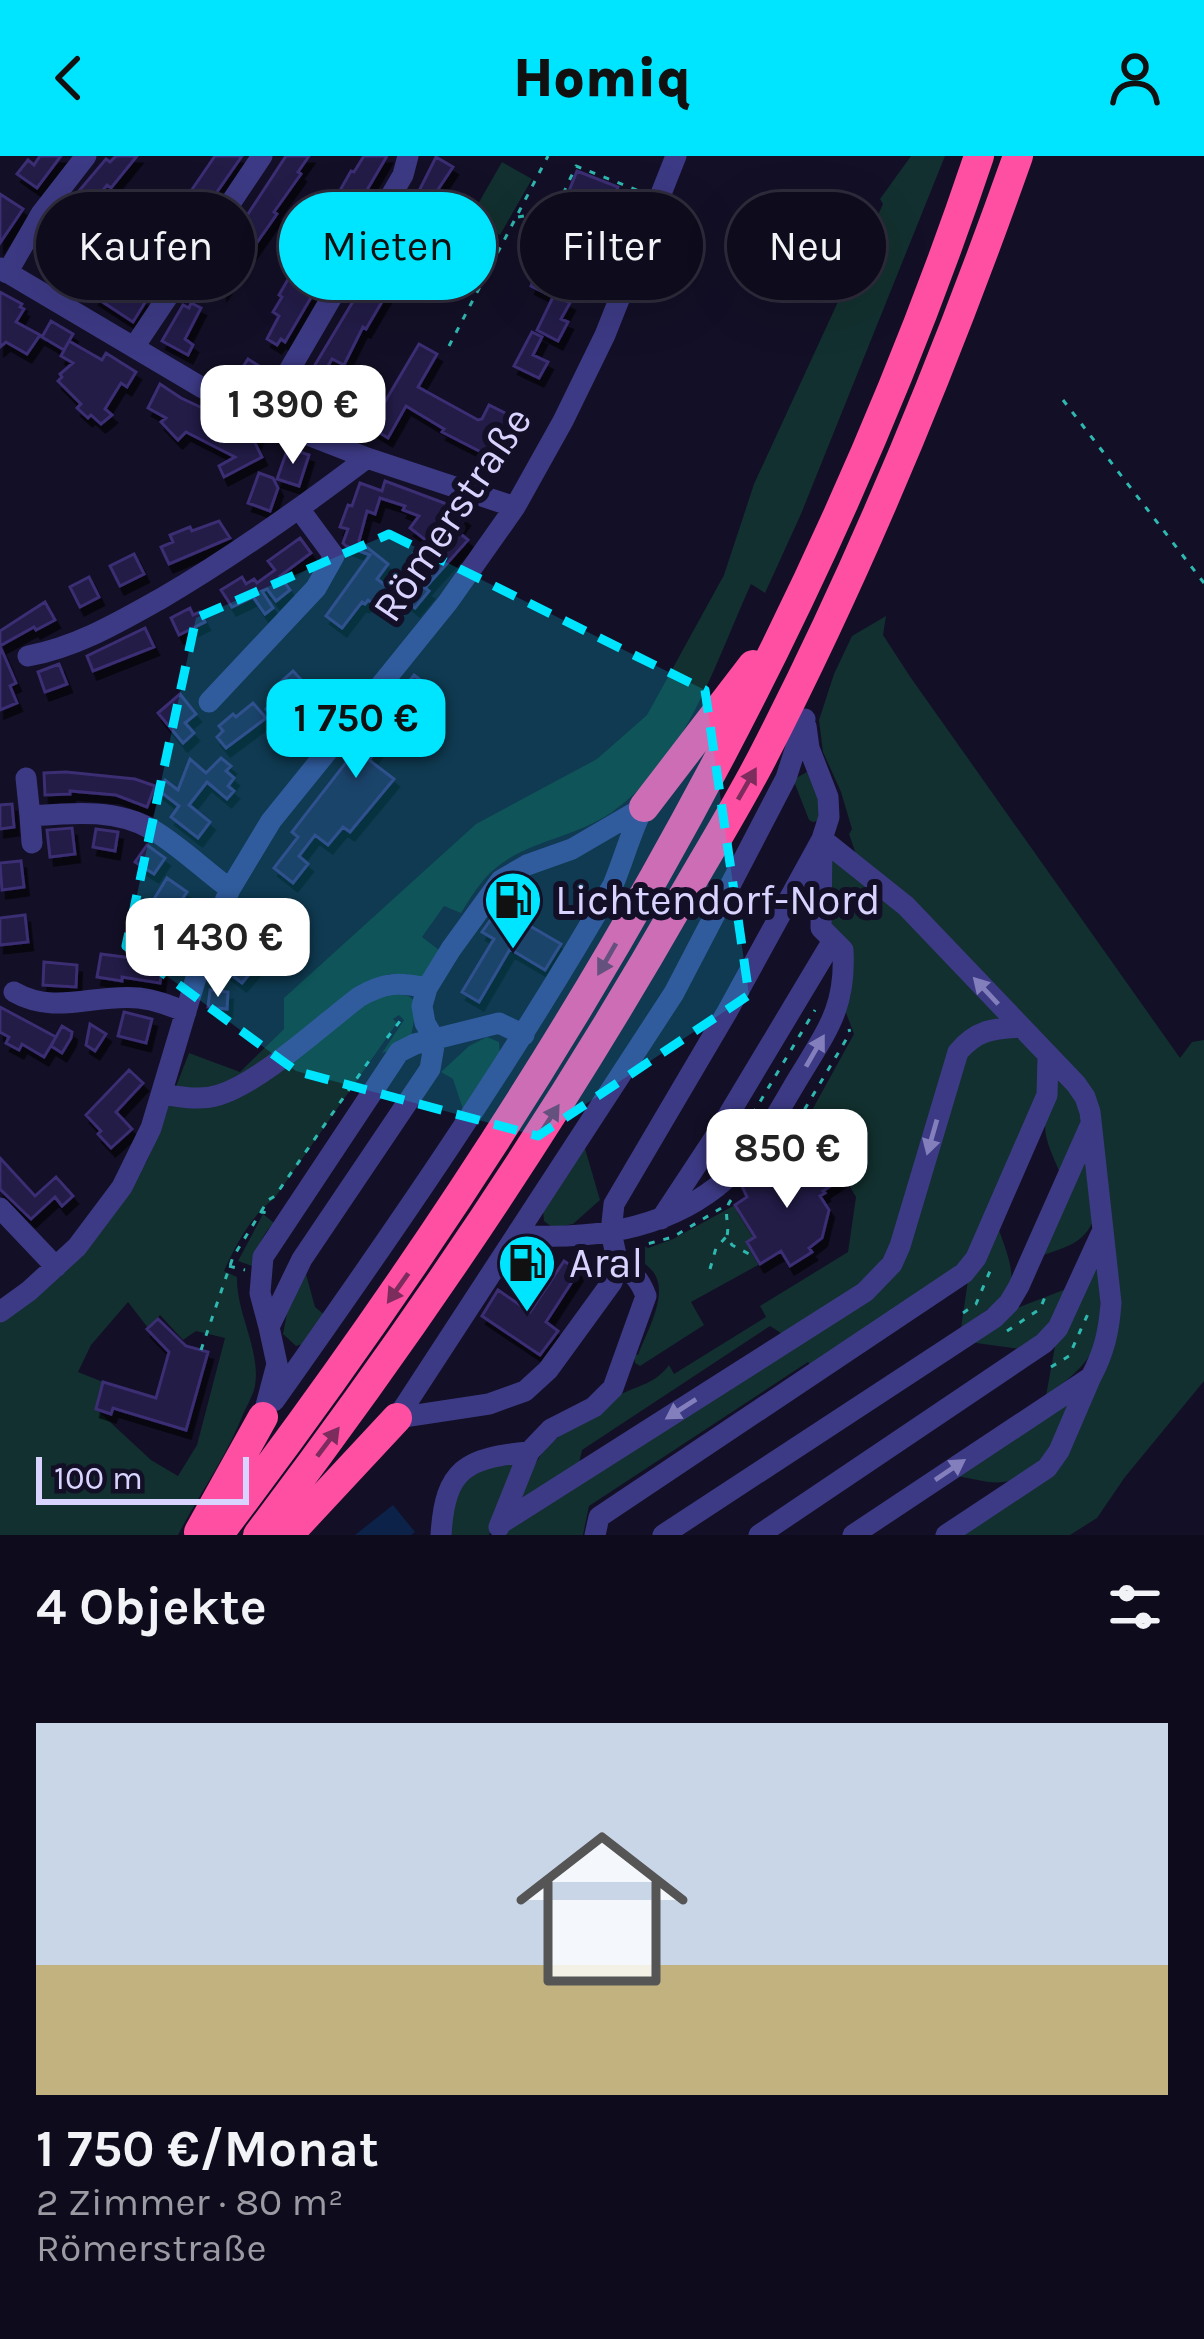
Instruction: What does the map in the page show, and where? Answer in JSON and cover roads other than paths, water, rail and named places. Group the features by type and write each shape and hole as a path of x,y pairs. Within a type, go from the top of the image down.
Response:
{"highway":[{"path":"218,1535 387,1304 493,1147 666,856 740,721 880,417 979,156"},
{"path":"258,1535 423,1310 599,1040 760,763 848,580 922,410 1018,156"},
{"path":"805,719 834,652 848,580"},
{"path":"644,807 781,633"},
{"path":"197,1535 263,1417"},
{"path":"288,1535 397,1418"}],"street":[{"path":"86,156 4,270 201,387 262,417 515,507"},
{"path":"134,347 262,156"},
{"path":"262,417 403,175 408,156"},
{"name":"Römerstraße","path":"0,1312 56,1268 113,1202 138,1157 162,1094 204,951 230,889 271,821 448,602 515,507 585,378 676,156"},
{"path":"28,656 106,630 212,569 368,458"},
{"path":"209,702 316,588 334,556 299,510"},
{"path":"498,1530 529,1452 551,1429 594,1407 613,1388 646,1296 641,1282 624,1268 611,1232 614,1204 822,839 829,817 828,797 809,748 805,719"},
{"path":"397,1418 674,993 786,778 805,719"},
{"path":"26,778 32,843"},
{"path":"269,1327 302,1259 430,1069 435,1040 422,1006 451,949 501,880 572,849 644,807"},
{"path":"263,1417 414,1203 524,1034 613,885 627,840 644,807"},
{"path":"30,816 94,813 148,827 230,889"},
{"path":"518,1235 611,1232 661,1220 718,1186 757,1144 838,1009 844,981 843,950 821,928 822,839"},
{"path":"822,839 906,907 1076,1084 1085,1096 1091,1125 1111,1304 1102,1356 1047,1468 946,1535"},
{"path":"661,1220 832,942"},
{"path":"162,1094 200,1099 247,1084 374,988 388,983 428,988"},
{"path":"14,992 28,1000 65,1005 136,997 186,1012"},
{"path":"263,1417 277,1364 260,1293 263,1258 392,1046 500,1023 524,1034"},
{"path":"498,1530 880,1279 900,1246 958,1052 970,1038 991,1029 1020,1027"},
{"path":"596,1535 598,1517 964,1273 976,1258 1047,1095 1048,1057"},
{"path":"663,1535 994,1318 1019,1286 1091,1125"},
{"path":"0,1208 56,1268"},
{"path":"759,1535 1044,1343 1058,1328 1102,1232"},
{"path":"397,1418 489,1404 525,1391 548,1370 624,1268"},
{"path":"853,1535 1091,1377"},
{"path":"441,1535 442,1504 456,1477 473,1462 529,1452"}],"water":[{"path":"393,1505 415,1532 355,1535"}],"place":[{"name":"Lichtendorf-Nord","path":"513,951"},
{"name":"Aral","path":"527,1314"}]}
